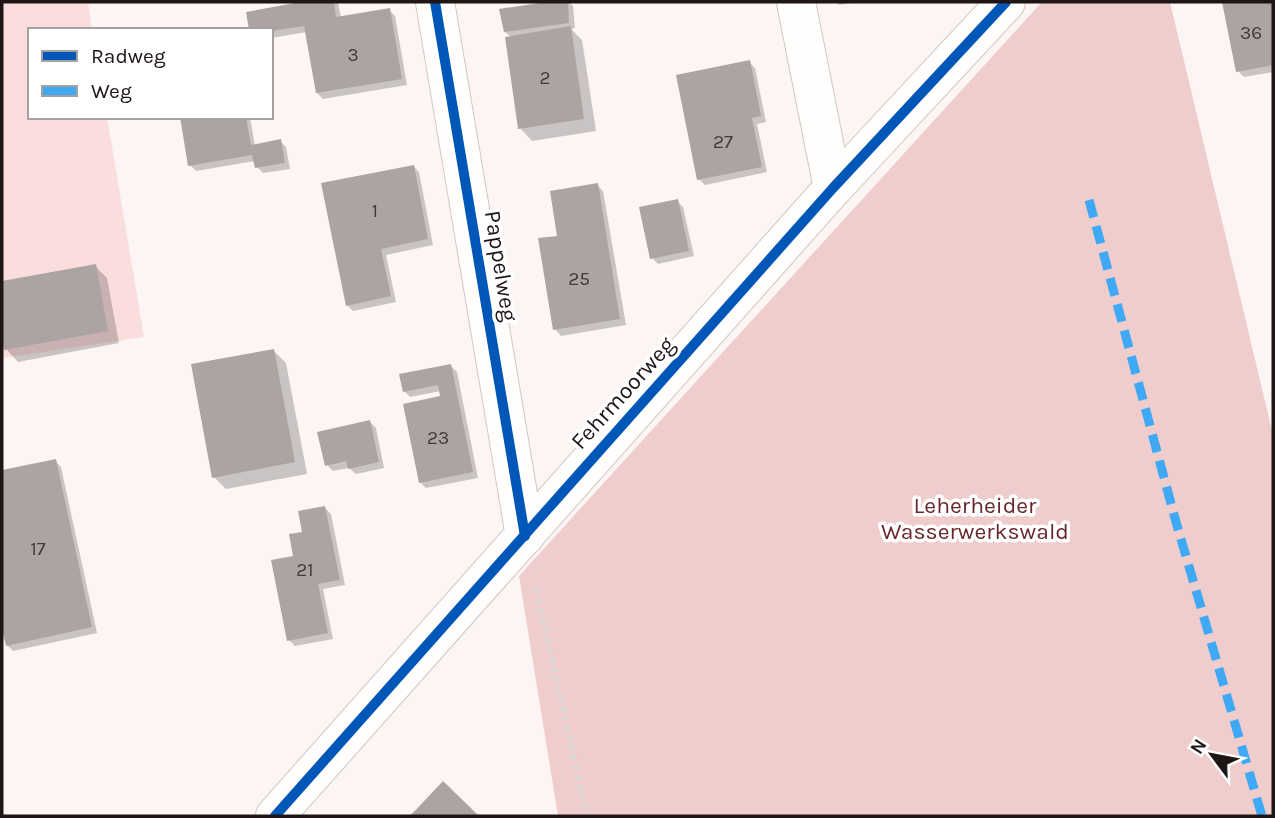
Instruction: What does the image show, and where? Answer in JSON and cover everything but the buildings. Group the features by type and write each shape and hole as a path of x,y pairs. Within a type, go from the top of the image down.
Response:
{"street":[{"name":"Pappelweg","path":"435,2 525,536"},
{"path":"796,2 833,188"},
{"name":"Fehrmoorweg","path":"275,816 833,188 1006,2"}],"path":[{"path":"525,536 587,816"}],"shaded area":[{"path":"2,2 88,2 92,28 28,28 28,119 107,119 144,337 2,358"}],"green space":[{"name":"Leherheider Wasserwerkswald","path":"1042,2 1170,2 1273,435 1273,816 558,816 519,576"}],"marked path":[{"path":"1089,200 1176,522 1262,816"}],"cycle path":[{"path":"435,2 525,536"},
{"path":"275,816 833,188 1006,2"}]}
